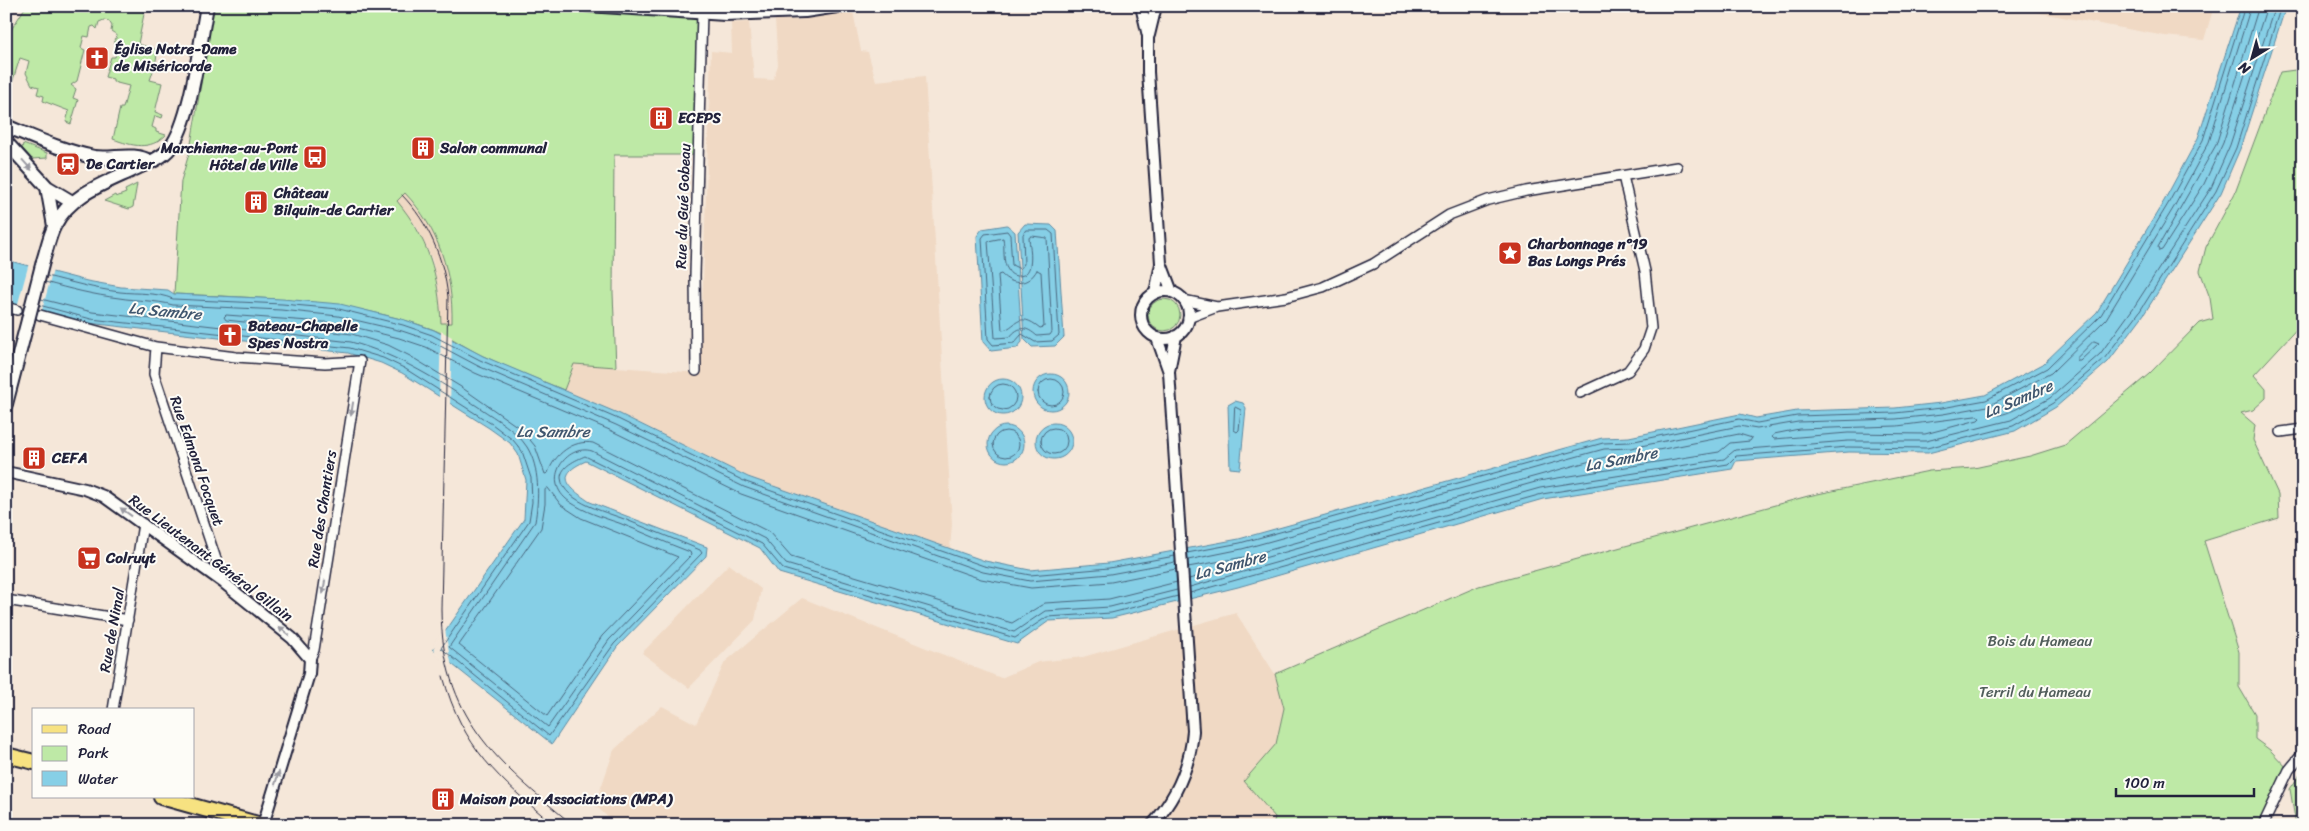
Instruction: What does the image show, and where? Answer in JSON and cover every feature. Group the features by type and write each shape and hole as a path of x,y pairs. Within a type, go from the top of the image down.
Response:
{"main road":[{"path":"6,404 12,354 28,320 54,226 72,202 84,194 150,162 168,150 180,134 207,6"},
{"path":"6,126 80,153 116,159 135,156 150,162"},
{"path":"26,134 10,146 47,187 72,202"},
{"path":"116,159 122,175"},
{"path":"47,187 54,226"},
{"path":"6,755 32,762"},
{"path":"165,798 262,825"}],"street":[{"path":"587,6 704,9 725,15 797,12 844,6"},
{"path":"1141,6 1148,36 1148,72 1161,263 1155,293 1144,303 1141,316 1146,330 1158,338 1168,372 1193,724 1190,754 1180,786 1170,803 1152,825"},
{"path":"1148,36 1156,6"},
{"name":"Rue du Gué Gobeau","path":"696,371 695,275 704,9"},
{"path":"1188,318 1217,307 1286,297 1323,287 1374,264 1449,215 1488,200 1526,191 1677,167"},
{"path":"1580,393 1628,371 1644,349 1651,328 1645,272 1623,176"},
{"path":"1158,338 1176,336 1184,329 1188,318 1188,308 1183,300 1172,292 1161,263"},
{"path":"1155,293 1172,292"},
{"path":"1183,300 1217,307"},
{"path":"6,307 17,310"},
{"path":"40,315 156,347"},
{"path":"1168,372 1176,336"},
{"name":"Rue des Chantiers","path":"156,347 236,357 324,362 360,361 314,650 310,659"},
{"name":"Rue Edmond Focquet","path":"156,347 154,374 224,583"},
{"path":"2281,432 2303,429"},
{"name":"Rue Lieutenant Général Gillain","path":"6,472 92,491 103,496 224,583 292,638 310,659"},
{"name":"Rue de Nimal","path":"113,708 143,524"},
{"path":"6,600 128,620"},
{"path":"262,825 309,674 310,659"},
{"path":"2263,825 2290,770 2303,753"}],"shaded area":[{"path":"2003,6 2214,6 2204,40 2165,36"},
{"path":"853,12 861,51 868,52 876,81 925,76 952,524 950,549 748,477 620,414 564,390 574,364 700,373 711,51 732,53 731,23 749,22 754,79 773,80 778,65 775,20 798,20"},
{"path":"405,192 429,224 441,250 449,278 452,323 441,323 439,291 432,259 417,227 397,201"},
{"path":"729,564 761,589 755,620 689,688 642,653"},
{"path":"802,598 1001,678 1038,662 1083,657 1236,613 1275,674 1284,708 1276,744 1244,781 1275,817 1272,825 616,825 595,805 614,750 662,706 696,724 725,662"}],"green space":[{"path":"26,6 43,10 45,6 128,6 145,9 138,44 158,50 155,65 161,66 161,70 154,68 150,80 162,83 155,112 163,115 162,118 155,116 152,127 156,129 156,132 166,135 154,143 141,146 113,139 120,108 123,108 129,86 113,82 113,79 105,77 111,57 115,57 118,45 114,43 117,35 111,31 112,26 109,21 99,22 97,29 94,26 91,27 89,37 84,36 81,48 85,50 77,81 71,85 76,89 73,98 78,100 71,124 66,122 69,111 43,101 44,96 37,94 39,87 32,85 26,73 29,61 20,58 10,89 7,88 6,38"},
{"path":"214,6 587,6 702,12 698,155 614,155 613,293 616,367 574,364 564,390 483,356 432,329 369,311 272,299 174,294 181,181 190,150","holes":["405,193 427,222 442,253 450,287 452,323 441,323 438,289 430,258 417,229 397,201"]},
{"name":"Bois du Hameau","path":"2303,69 2303,322 2254,375 2266,389 2266,398 2253,410 2241,413 2255,425 2253,440 2278,494 2279,518 2204,541 2239,652 2239,687 2255,714 2255,739 2270,750 2289,770 2263,825 1273,825 1275,817 1244,781 1276,744 1284,708 1275,674 1479,586 1808,496 1929,471 1974,468 2030,456 2065,445 2149,374 2199,323 2213,319 2210,298 2200,271 2206,247 2235,193 2280,72"},
{"path":"23,144 47,153 47,158 32,159 22,148"},
{"path":"137,184 133,207 129,209 104,201 115,195 116,197 126,193 125,190"},
{"path":"1164,299 1176,303 1180,315 1176,327 1164,331 1152,327 1148,315 1152,303"},
{"path":"2303,770 2303,825 2296,825 2290,789"}],"water":[{"name":"La Sambre","path":"2241,6 2286,6 2240,149 2221,193 2144,314 2108,362 2056,407 2015,431 1928,453 1849,452 1736,461 1732,469 1543,499 1238,587 1112,618 1049,621 1017,644 779,573 760,548 586,461 576,466 567,476 568,482 576,492 590,502 707,547 706,556 617,647 552,744 433,649 524,519 526,480 518,454 510,443 402,373 381,363 348,353 89,323 6,302 6,260 87,281 121,287 168,290 174,294 282,299 340,304 405,320 434,330 483,356 620,414 748,477 985,561 1030,570 1109,563 1239,539 1602,438 1629,437 1740,414 1756,418 1797,411 1895,408 1941,403 1985,395 2043,364 2097,312 2164,201 2198,138"},
{"path":"1025,224 1051,225 1057,231 1064,337 1055,346 1032,347 1024,339 1018,232"},
{"path":"1007,225 1015,232 1022,342 1017,348 991,351 983,342 977,236 982,229"},
{"path":"1051,374 1058,375 1064,379 1068,385 1068,399 1064,405 1058,409 1051,410 1044,409 1038,405 1034,399 1033,392 1034,385 1038,379 1044,375"},
{"path":"1003,379 1010,380 1016,384 1020,390 1020,404 1016,410 1010,414 1003,415 996,414 990,410 986,404 985,397 986,390 990,384 996,380"},
{"path":"1235,401 1243,403 1246,408 1240,469 1230,468 1228,405"},
{"path":"1054,423 1061,424 1067,428 1071,434 1071,448 1067,454 1061,458 1054,459 1047,458 1041,454 1037,448 1036,441 1037,434 1041,428 1047,424"},
{"path":"1006,426 1013,427 1019,431 1023,437 1023,451 1019,457 1013,461 1006,462 999,461 993,457 989,451 988,444 989,437 993,431 999,427"}],"pier":[{"path":"29,263 53,270 41,314 17,307"},
{"path":"441,331 452,337 450,405 439,398"},
{"path":"445,628 452,667 435,654 434,644"}],"tram line":[{"path":"402,195 420,217 434,242 443,269 448,297 441,609 444,647 451,680 463,708 478,734 520,780 573,825"},
{"path":"443,676 451,701 472,743 500,777 554,825"}],"place":[{"name":"Église Notre-Dame de Miséricorde","path":"97,58"},
{"name":"ECEPS","path":"661,118"},
{"name":"Salon communal","path":"423,148"},
{"name":"Marchienne-au-Pont Hôtel de Ville","path":"315,157"},
{"name":"De Cartier","path":"68,164"},
{"name":"Château Bilquin-de Cartier","path":"256,202"},
{"name":"Charbonnage n°19 Bas Longs Prés","path":"1510,253"},
{"name":"Bateau-Chapelle Spes Nostra","path":"230,335"},
{"name":"CEFA","path":"34,458"},
{"name":"Colruyt","path":"89,558"},
{"name":"Maison pour Associations (MPA)","path":"443,799"}],"park label":[{"name":"Terril du Hameau","path":"2035,692"}]}
